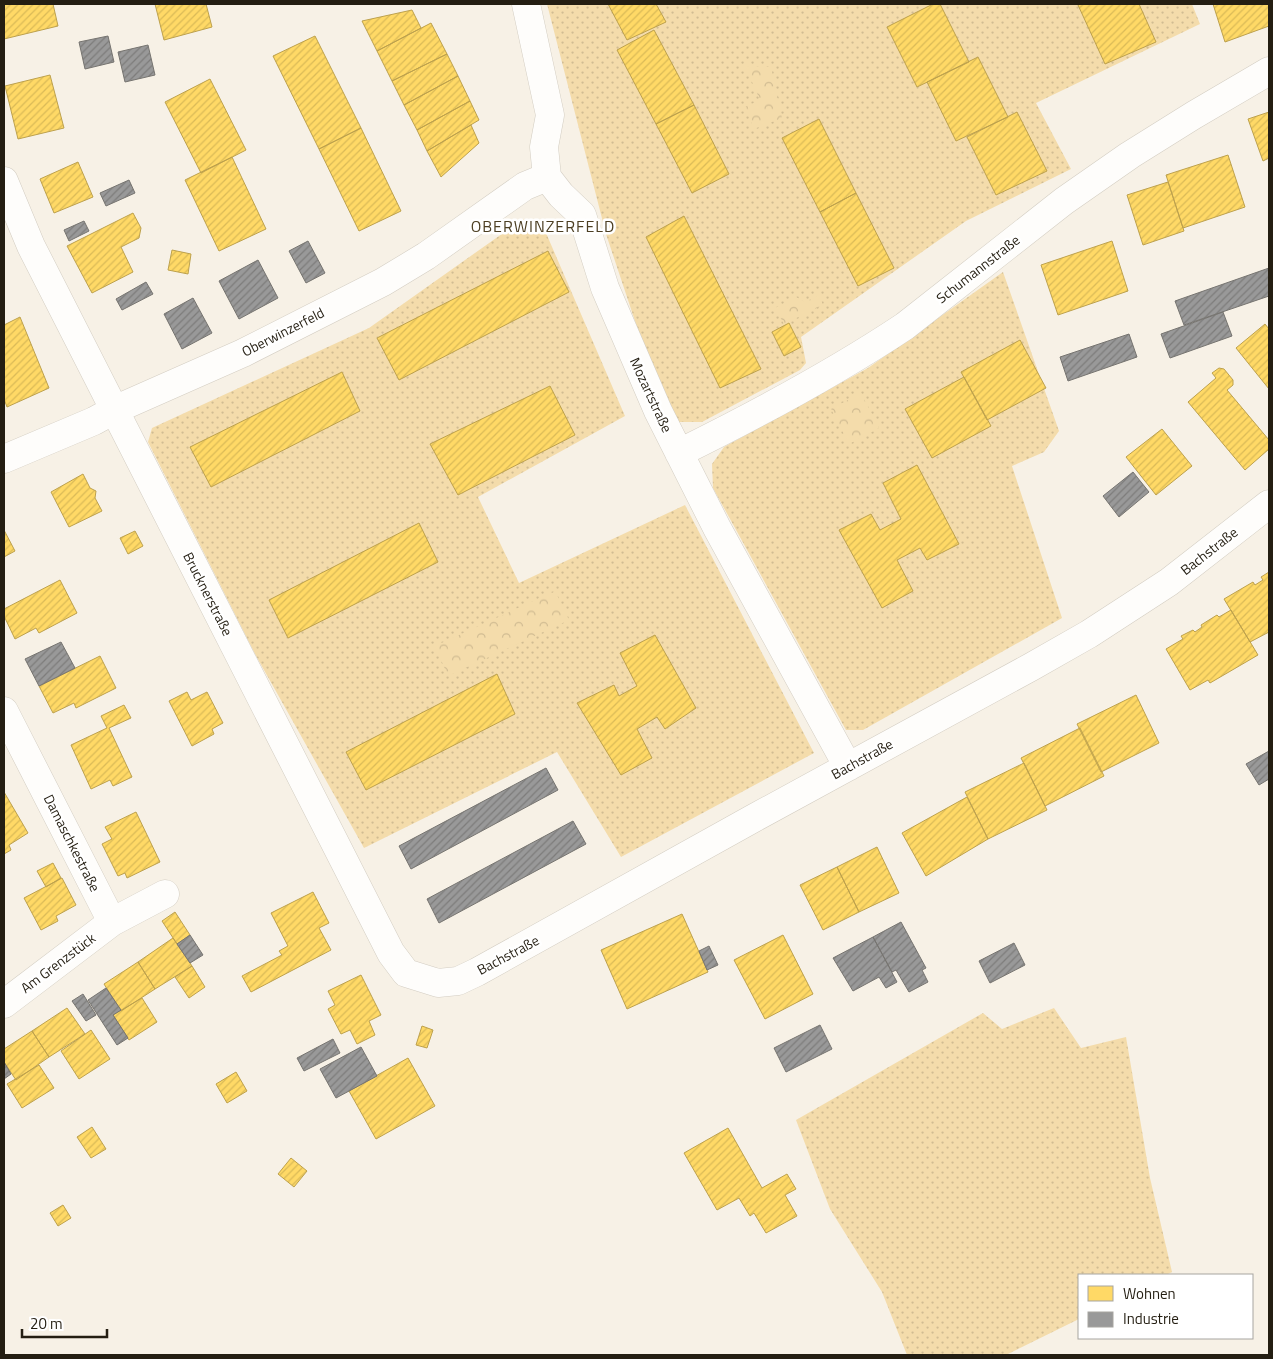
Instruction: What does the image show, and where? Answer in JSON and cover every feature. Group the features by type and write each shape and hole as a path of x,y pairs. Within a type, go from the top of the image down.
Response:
{"street":[{"path":"526,4 550,115 544,146 547,177"},
{"name":"Schumannstraße","path":"679,453 788,397 878,344 905,326 1064,201 1194,115 1269,71"},
{"name":"Oberwinzerfeld","path":"4,459 94,421 114,410 243,353 383,282 426,256 525,186 547,177"},
{"name":"Mozartstraße","path":"547,177 560,195 582,215 604,288 654,402 717,528 848,767"},
{"name":"Brucknerstraße","path":"4,181 31,246 391,953 406,973 438,983"},
{"name":"Bachstraße","path":"438,983 458,981 477,972 1032,667 1169,582 1269,504"},
{"name":"Damaschkestraße","path":"4,711 112,922"},
{"path":"112,922 165,894"},
{"name":"Am Grenzstück","path":"4,1004 112,922"}],"green space":[{"path":"547,4 1192,4 1200,24 1036,103 1071,169 966,221 801,337 806,363 800,370 702,422 675,422 637,327 606,234"},
{"path":"745,66 771,67 782,118 754,129 745,107 760,100"},
{"path":"523,219 543,226 625,416 478,497 519,583 685,505 814,753 621,857 557,752 364,848 255,654 148,442 152,428 369,328"},
{"path":"1003,272 1059,431 1044,452 1012,466 1062,618 863,730 846,730 713,488 712,464 724,447 868,368"},
{"path":"819,295 823,305 784,324 775,308 796,297 805,302"},
{"path":"861,393 879,428 849,444 831,409"},
{"path":"555,591 569,620 448,676 435,646"},
{"path":"1054,1008 1081,1048 1126,1037 1150,1178 1172,1272 1168,1274 1078,1274 1078,1319 1006,1355 907,1355 882,1292 830,1209 796,1120 983,1013 1002,1029"}],"building: Wohnen":[{"path":"4,4 53,4 58,26 4,39"},
{"path":"155,4 206,4 212,27 164,40"},
{"path":"608,4 656,4 666,22 627,40"},
{"path":"933,4 940,4 969,62 917,87 887,27"},
{"path":"1139,4 1156,42 1105,64 1078,5"},
{"path":"1213,4 1269,4 1269,26 1225,42"},
{"path":"412,10 421,28 377,51 362,21"},
{"path":"431,23 447,54 392,81 377,51"},
{"path":"654,30 694,105 656,124 617,50"},
{"path":"315,36 361,128 319,149 273,56"},
{"path":"447,54 458,76 404,105 392,81"},
{"path":"978,57 1008,117 956,141 927,82"},
{"path":"50,75 64,128 18,139 5,86"},
{"path":"458,76 470,101 417,130 404,105"},
{"path":"210,79 246,150 201,173 165,102"},
{"path":"470,101 479,120 427,151 417,130"},
{"path":"694,105 729,174 692,193 656,124"},
{"path":"1017,112 1047,171 996,195 967,137"},
{"path":"1269,112 1269,158 1263,161 1248,119"},
{"path":"819,119 856,193 820,212 782,138"},
{"path":"471,125 479,143 441,177 427,151"},
{"path":"361,128 401,211 359,231 319,149"},
{"path":"1228,155 1245,207 1183,228 1166,175"},
{"path":"232,157 266,229 219,251 185,180"},
{"path":"78,162 93,197 54,213 40,179"},
{"path":"1168,182 1184,231 1143,245 1127,195"},
{"path":"856,193 894,268 858,286 820,212"},
{"path":"133,213 141,228 139,238 121,247 133,272 92,293 67,246"},
{"path":"684,216 761,369 720,388 646,237"},
{"path":"1112,241 1128,291 1058,315 1041,265"},
{"path":"172,250 191,254 188,274 168,270"},
{"path":"548,251 569,292 399,380 377,338"},
{"path":"20,317 49,388 7,407 4,399 4,325"},
{"path":"789,323 801,347 784,356 772,332"},
{"path":"1265,324 1269,329 1269,389 1236,348"},
{"path":"1020,340 1046,388 987,420 961,372"},
{"path":"1219,368 1224,369 1233,380 1233,385 1227,390 1269,440 1269,449 1245,470 1188,402 1216,378 1212,373"},
{"path":"342,372 360,411 211,487 190,447"},
{"path":"964,377 991,426 932,458 905,409"},
{"path":"550,386 575,435 458,495 430,444"},
{"path":"1162,429 1192,466 1156,495 1126,457"},
{"path":"917,465 959,544 927,560 920,548 897,560 913,591 882,608 839,530 871,514 880,530 901,519 883,483"},
{"path":"83,474 90,488 96,491 95,498 102,511 69,527 51,492"},
{"path":"419,523 438,562 288,638 269,600"},
{"path":"4,530 15,551 4,557"},
{"path":"135,531 143,546 128,554 120,538"},
{"path":"1269,572 1269,632 1250,642 1224,599 1253,582 1255,585 1263,580 1261,577"},
{"path":"60,580 77,613 39,633 36,628 15,639 4,616 4,609"},
{"path":"1231,610 1258,655 1210,683 1208,680 1190,690 1166,649 1183,639 1181,636 1193,630 1195,632 1202,627 1201,625 1217,615 1219,617"},
{"path":"655,635 696,708 665,729 657,717 637,729 652,758 621,775 577,703 614,685 619,696 637,686 620,653"},
{"path":"100,656 116,688 76,708 74,703 53,713 39,686"},
{"path":"497,674 515,714 366,790 346,752"},
{"path":"187,692 191,700 207,692 223,723 212,729 214,734 192,746 169,701"},
{"path":"1136,695 1159,743 1101,772 1077,724"},
{"path":"124,705 131,718 109,728 132,777 113,786 110,780 91,789 71,745 107,728 101,716"},
{"path":"1080,728 1104,776 1045,806 1021,758"},
{"path":"1024,763 1047,810 988,839 965,792"},
{"path":"4,792 28,833 9,845 11,850 4,854"},
{"path":"967,797 988,839 926,876 902,833"},
{"path":"136,812 160,862 127,878 125,873 118,876 102,844 112,839 105,827"},
{"path":"877,847 899,893 859,912 837,867"},
{"path":"53,863 61,878 46,887 37,871"},
{"path":"837,867 859,912 823,930 800,885"},
{"path":"62,878 76,905 56,916 58,921 41,930 24,898"},
{"path":"313,892 329,923 319,928 331,950 251,992 242,976 282,955 279,951 288,946 271,913"},
{"path":"175,912 190,935 177,944 162,921"},
{"path":"682,914 708,972 627,1009 601,950"},
{"path":"783,935 813,994 765,1019 734,960"},
{"path":"173,938 192,966 155,989 138,962"},
{"path":"138,962 155,989 121,1011 104,984"},
{"path":"192,966 205,987 189,998 175,977"},
{"path":"361,975 381,1015 369,1021 375,1035 357,1044 350,1030 341,1034 328,1009 335,1005 328,991"},
{"path":"142,998 157,1022 129,1040 113,1015"},
{"path":"67,1008 85,1034 49,1057 32,1031"},
{"path":"422,1026 433,1030 427,1048 416,1045"},
{"path":"91,1030 110,1059 79,1079 61,1051"},
{"path":"32,1031 49,1057 16,1080 4,1062 4,1049"},
{"path":"408,1058 435,1106 376,1139 349,1091"},
{"path":"39,1065 54,1088 22,1108 7,1084"},
{"path":"236,1072 247,1091 227,1103 216,1084"},
{"path":"92,1127 106,1149 91,1158 77,1137"},
{"path":"728,1128 762,1188 787,1174 796,1189 785,1195 797,1216 766,1233 754,1213 750,1216 739,1198 717,1210 684,1153"},
{"path":"291,1158 307,1171 294,1187 278,1174"},
{"path":"63,1205 71,1218 58,1226 50,1213"}],"building: Industrie":[{"path":"108,36 114,62 85,69 79,42"},
{"path":"148,45 155,75 125,82 118,52"},
{"path":"129,180 135,193 106,206 100,193"},
{"path":"84,221 89,231 69,241 64,230"},
{"path":"308,241 325,273 306,283 289,251"},
{"path":"258,260 278,298 239,319 219,281"},
{"path":"1269,268 1269,296 1184,325 1175,301"},
{"path":"146,282 153,294 122,310 116,299"},
{"path":"193,298 212,333 182,349 164,314"},
{"path":"1223,312 1232,336 1170,358 1161,334"},
{"path":"1129,334 1137,357 1068,381 1060,357"},
{"path":"1133,472 1149,492 1119,517 1103,496"},
{"path":"61,642 75,668 39,686 25,659"},
{"path":"1269,751 1269,779 1259,785 1246,764"},
{"path":"546,768 558,790 411,869 399,846"},
{"path":"573,821 586,844 439,923 427,899"},
{"path":"901,922 926,968 922,970 928,982 909,992 896,970 892,972 873,937"},
{"path":"190,935 203,955 190,963 177,944"},
{"path":"873,937 897,982 886,988 879,977 853,991 833,958"},
{"path":"1014,943 1025,965 990,983 979,961"},
{"path":"709,946 718,965 707,970 699,951"},
{"path":"106,988 121,1010 113,1015 128,1038 117,1045 88,1000"},
{"path":"83,994 96,1015 86,1021 72,1001"},
{"path":"820,1025 832,1049 786,1072 774,1048"},
{"path":"333,1039 340,1053 304,1071 297,1058"},
{"path":"361,1047 377,1076 336,1098 320,1069"},
{"path":"4,1062 11,1074 4,1079"}],"district":[{"name":"OBERWINZERFELD","path":"543,226"}]}
